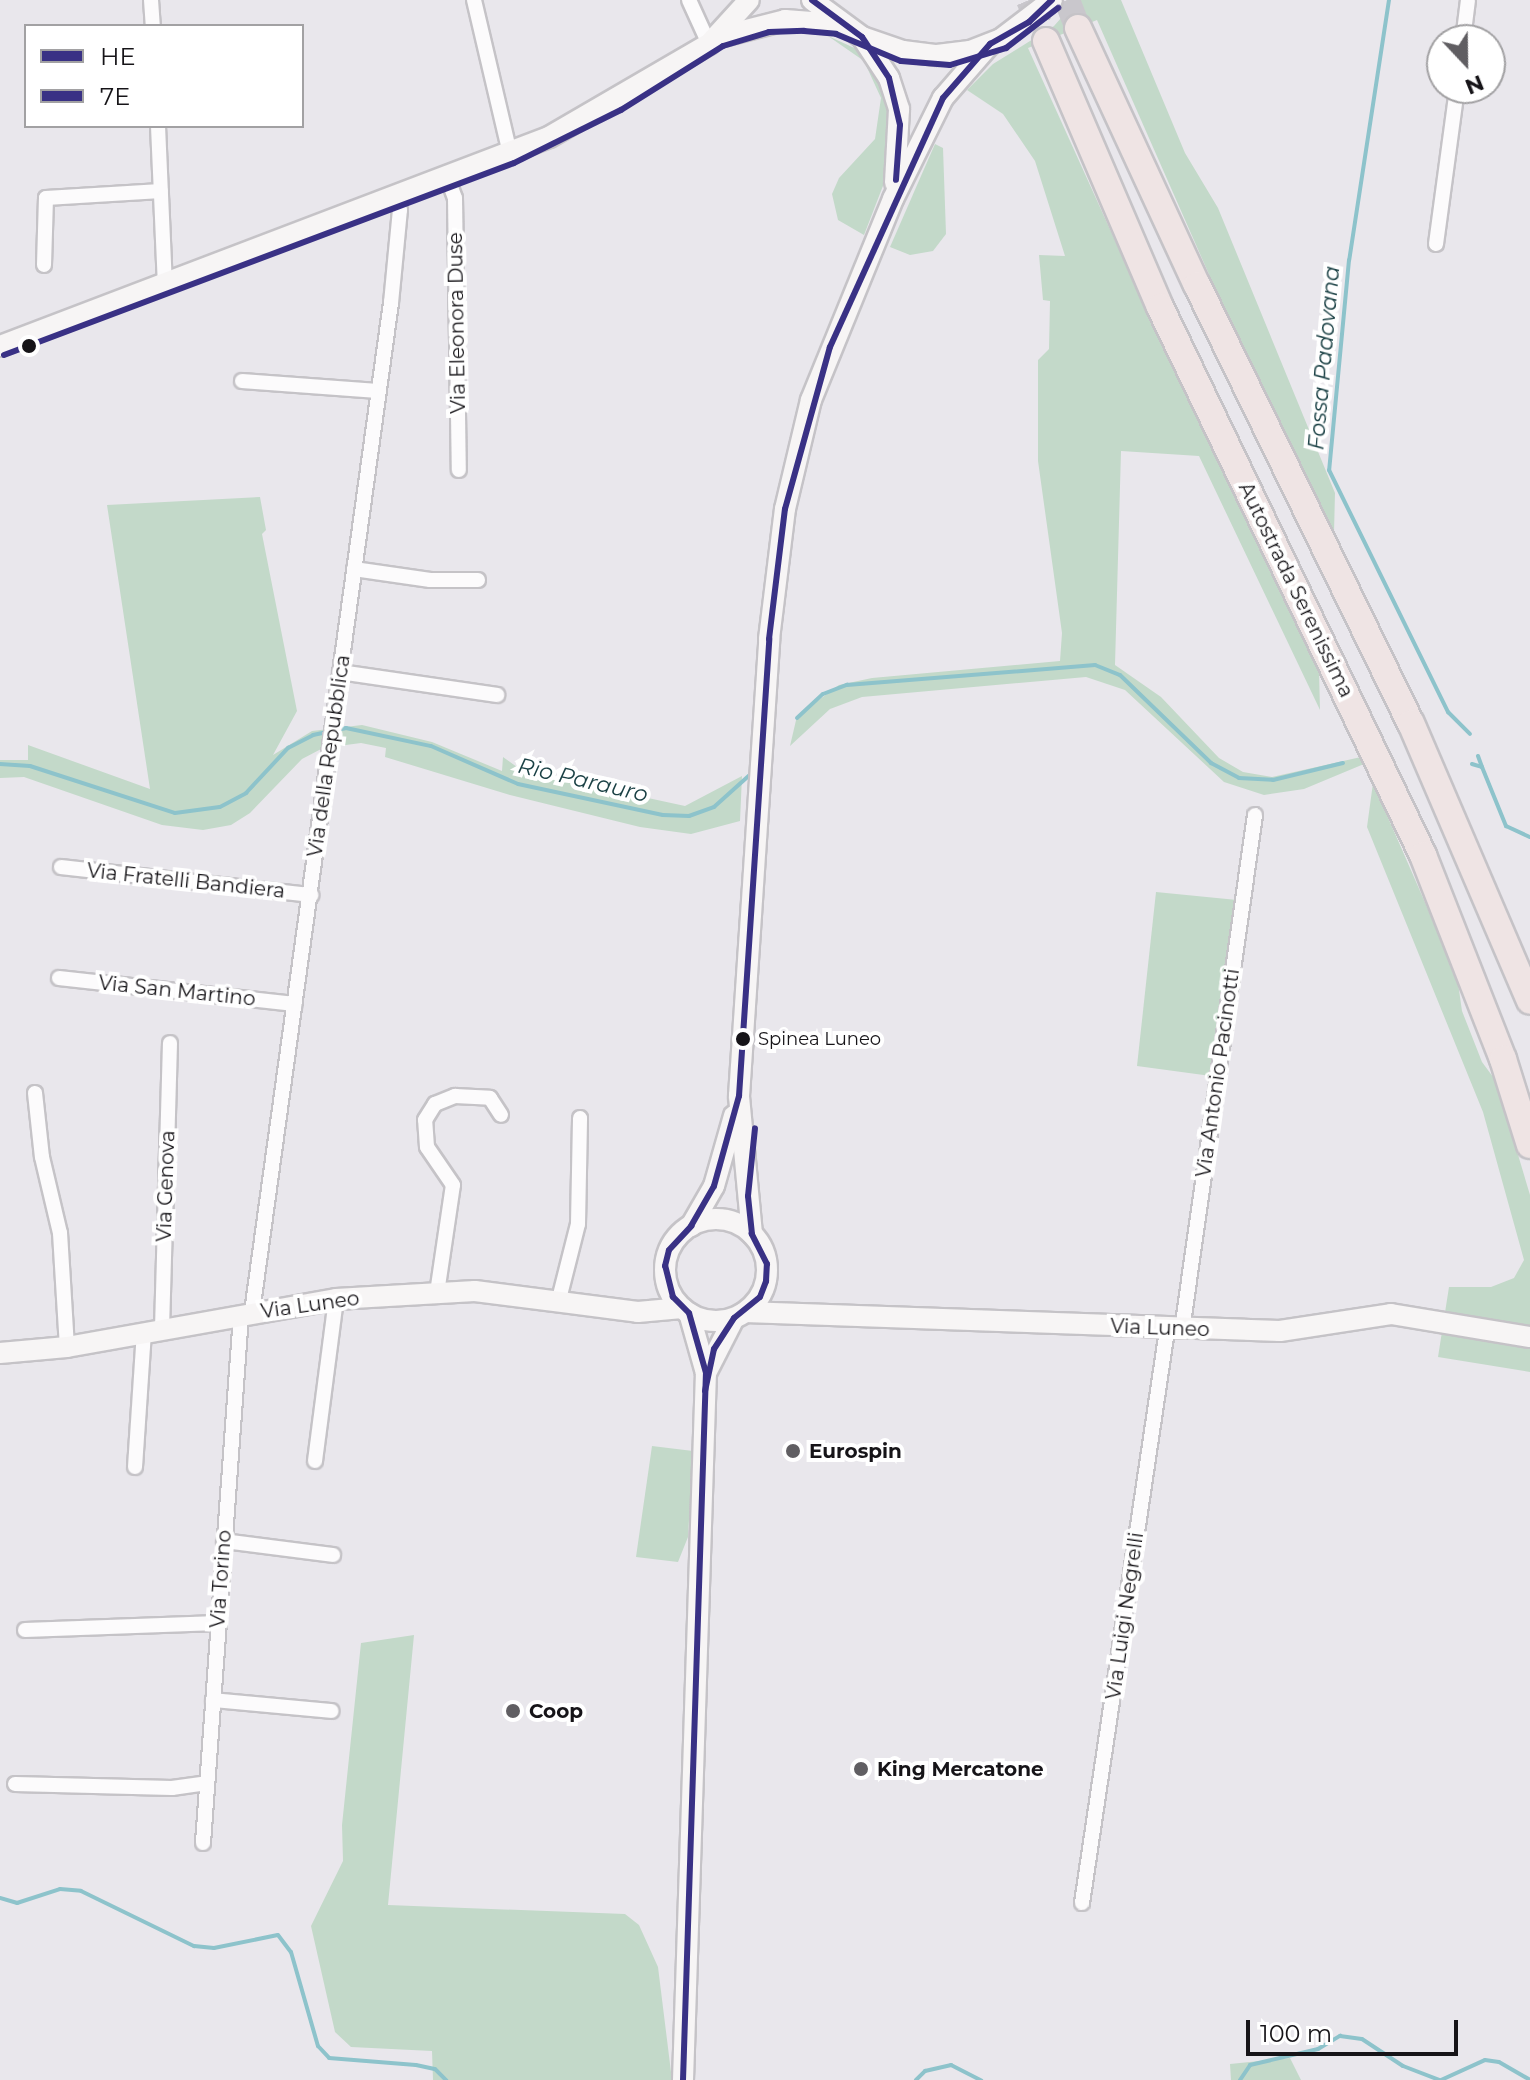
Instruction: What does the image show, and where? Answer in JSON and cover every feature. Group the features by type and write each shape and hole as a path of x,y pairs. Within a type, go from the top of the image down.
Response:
{"highway":[{"path":"1078,28 1197,285 1411,723 1530,1001"},
{"name":"Autostrada Serenissima","path":"1046,41 1154,294 1423,855 1503,1059 1530,1145"}],"main road":[{"path":"714,41 749,0"},
{"path":"812,0 838,24 862,37 926,55 960,53 990,44 1029,22 1052,0"},
{"path":"0,346 510,154 605,108 714,41 785,20 838,24"},
{"path":"862,37 882,62 899,109 900,155 893,199"},
{"path":"752,1234 739,1096 769,639 785,509 811,400 893,199 943,98 990,44"},
{"path":"622,1310 652,1300 667,1282 669,1250 691,1226 723,1161 739,1096"},
{"path":"691,1226 723,1220 752,1234 762,1248 766,1276 760,1297 740,1315 706,1373"},
{"path":"766,1276 788,1310"},
{"path":"667,1282 686,1310 706,1373 683,2080"},
{"name":"Via Luneo","path":"0,1353 67,1347 336,1299 491,1292 622,1310 686,1310"},
{"path":"686,1310 708,1320 740,1315"},
{"name":"Via Luneo","path":"740,1315 788,1310 1174,1330 1288,1330 1347,1317 1391,1314 1530,1337"}],"street":[{"path":"151,0 153,24"},
{"path":"474,0 510,154"},
{"path":"689,0 714,41"},
{"path":"1465,24 1468,0"},
{"path":"1436,244 1455,104"},
{"path":"158,128 165,284"},
{"name":"Via Eleonora Duse","path":"448,179 455,198 459,470"},
{"path":"44,265 46,198 161,191"},
{"name":"Via della Repubblica","path":"246,1314 311,895 378,391 400,210 396,199"},
{"path":"242,381 378,391"},
{"path":"354,569 430,580 478,580"},
{"path":"340,672 497,695"},
{"name":"Via Antonio Pacinotti","path":"1174,1330 1255,815"},
{"name":"Via Fratelli Bandiera","path":"61,867 311,895"},
{"name":"Via San Martino","path":"59,978 295,1004"},
{"name":"Via Genova","path":"135,1467 153,1331 170,1043"},
{"path":"35,1093 42,1157 60,1233 67,1347"},
{"path":"437,1293 453,1185 427,1147 425,1120 435,1104 455,1096 490,1098 501,1115"},
{"path":"558,1303 578,1224 580,1118"},
{"path":"315,1461 336,1299"},
{"name":"Via Torino","path":"203,1843 224,1541 246,1314"},
{"name":"Via Luigi Negrelli","path":"1082,1903 1174,1330"},
{"path":"224,1541 333,1555"},
{"path":"25,1630 218,1623"},
{"path":"213,1700 331,1711"},
{"path":"15,1784 172,1788 207,1783"}],"green space":[{"path":"1077,0 1121,0 1185,153 1218,208 1335,493 1334,533 1230,322 1097,20 1028,48 1179,382 1319,671 1320,710 1199,456 1121,451 1115,665 1161,697 1219,758 1243,772 1272,777 1361,757 1364,764 1304,789 1264,795 1224,782 1125,690 1086,677 862,697 830,709 790,746 797,716 839,685 872,678 1060,661 1062,633 1038,461 1038,360 1049,349 1050,301 1043,300 1039,255 1065,256 1035,161 1003,114 967,90 993,64 1054,26"},
{"path":"828,36 861,51 877,71 889,109 886,178 864,235 838,220 832,194 839,178 875,139 881,98 864,61"},
{"path":"935,144 943,148 946,234 933,251 910,255 890,247"},
{"path":"260,497 266,530 262,534 297,711 273,755 312,731 362,725 432,742 502,771 503,757 517,767 685,806 742,776 740,821 691,834 640,827 510,795 385,757 386,748 361,743 323,748 302,759 250,813 231,825 203,830 162,825 24,777 0,778 0,760 28,760 28,745 150,789 107,505"},
{"path":"1373,783 1457,976 1462,1011 1482,1062 1496,1081 1530,1195 1530,1372 1438,1357 1449,1287 1491,1287 1514,1278 1524,1260 1483,1112 1367,827"},
{"path":"1156,892 1237,900 1211,1076 1137,1066"},
{"path":"652,1446 693,1451 688,1537 678,1562 636,1557"},
{"path":"414,1635 388,1905 625,1914 639,1925 658,1967 672,2080 433,2080 432,2051 351,2047 335,2032 311,1926 343,1861 342,1825 361,1643"},
{"path":"1290,2058 1301,2080 1231,2080 1230,2064"}],"waterway":[{"name":"Fossa Padovana","path":"1389,0 1349,260 1329,470 1448,712 1470,734"},
{"name":"Rio Parauro","path":"797,718 823,694 847,685 1095,665 1120,675 1211,763 1239,778 1273,780 1343,763"},
{"name":"Rio Parauro","path":"0,764 30,766 175,813 220,807 246,793 288,748 313,735 346,728 431,746 518,784 663,815 689,816 714,807 753,772"},
{"name":"Fossa Padovana","path":"1478,756 1482,767"},
{"name":"Rio Parauro","path":"1472,764 1482,767 1506,826 1530,837"},
{"path":"0,1898 17,1903 60,1889 81,1891 194,1946 214,1948 278,1935 291,1952 318,2046 329,2058 416,2065 435,2069 446,2080"},
{"path":"1240,2080 1250,2065 1318,2049 1340,2036 1362,2039 1403,2066 1440,2080"},
{"path":"1441,2080 1485,2060 1499,2062 1530,2080"},
{"path":"916,2080 925,2071 951,2065 981,2080"}],"tunnel":[{"path":"1029,0 1046,41"},
{"path":"1067,0 1078,28"}],"transit line":[{"name":"HE","path":"812,0 862,37 889,78 900,125 896,180"},
{"name":"HE","path":"683,2080 706,1373 689,1313 673,1297 665,1266 669,1250 691,1226 714,1186 739,1096 769,639 785,509 830,347 943,98 990,44 1029,22 1052,0"},
{"name":"7E","path":"4,355 514,163 621,110 723,46 769,32 804,31 836,34 901,61 950,65 1006,48 1058,8"},
{"name":"HE","path":"705,1391 714,1349 734,1318 760,1297 766,1281 767,1264 752,1234 748,1196 755,1128"}],"place":[{"name":"Spinea Luneo","path":"743,1039"},
{"name":"Eurospin","path":"793,1451"},
{"name":"Coop","path":"513,1711"},
{"name":"King Mercatone","path":"861,1769"}]}
